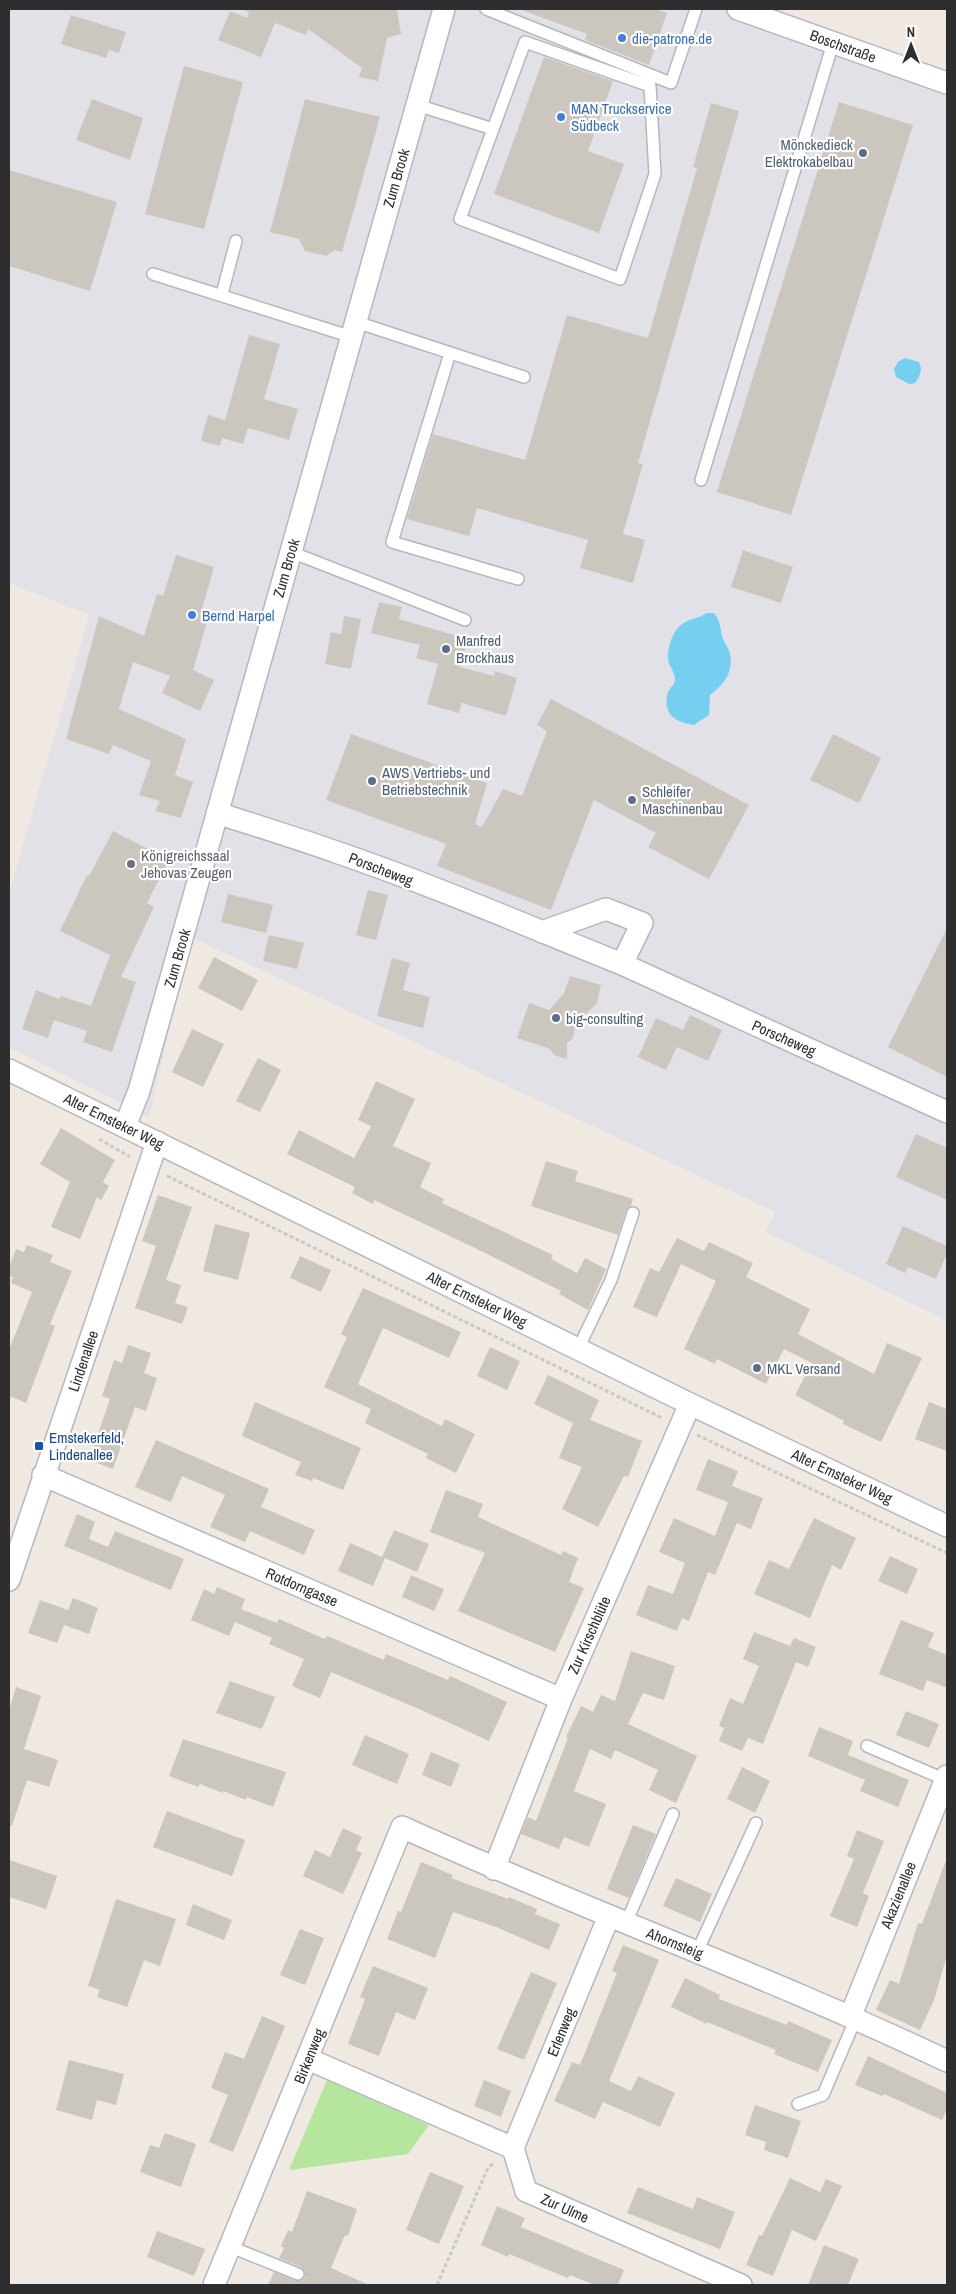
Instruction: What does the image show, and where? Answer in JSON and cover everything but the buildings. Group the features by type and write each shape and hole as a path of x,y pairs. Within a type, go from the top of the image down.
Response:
{"street":[{"name":"Zum Brook","path":"125,1126 139,1091 444,9"},
{"name":"Boschstraße","path":"739,9 947,83"},
{"name":"Porscheweg","path":"217,813 337,852 622,964 947,1112"},
{"path":"542,932 606,909 642,923 622,964"},
{"name":"Alter Emsteker Weg","path":"9,1070 690,1404 947,1526"},
{"name":"Lindenallee","path":"11,1566 158,1142"},
{"name":"Zur Kirschblüte","path":"494,1869 561,1699 690,1404"},
{"name":"Rotdorngasse","path":"43,1475 561,1699"},
{"name":"Akazienallee","path":"853,2017 946,1778"},
{"name":"Ahornsteig","path":"402,1826 494,1869 853,2017 947,2061"},
{"name":"Birkenweg","path":"214,2285 402,1826"},
{"name":"Erlenweg","path":"513,2148 617,1919"},
{"path":"308,2059 513,2148"},
{"name":"Zur Ulme","path":"513,2148 526,2191 741,2285"}],"lane":[{"path":"486,9 671,83 696,9"},
{"path":"525,42 650,86 655,174 620,279 460,220 493,129 525,42"},
{"path":"701,480 833,43"},
{"path":"417,105 493,129"},
{"path":"222,294 236,241"},
{"path":"154,274 222,294 264,310 450,353 524,377"},
{"path":"450,353 392,542 518,579"},
{"path":"291,552 465,620"},
{"path":"578,1349 611,1280 633,1213"},
{"path":"867,1746 946,1778"},
{"path":"617,1919 673,1814"},
{"path":"697,1952 756,1823"},
{"path":"798,2104 824,2095 853,2017"},
{"path":"231,2247 298,2274"}],"path":[{"path":"98,1139 150,1168 680,1427 947,1553"},
{"path":"437,2285 488,2168 513,2148"}],"shaded area":[{"path":"9,9 778,9 947,73 947,1321 766,1232 775,1212 191,937 149,1117 9,1047 9,894 89,615 9,583"}],"green space":[{"path":"327,2080 429,2125 408,2154 289,2170"}],"water":[{"path":"905,358 919,362 921,368 915,383 909,384 896,377 894,369 898,362"},
{"path":"707,613 714,613 718,619 731,661 726,678 710,695 709,715 694,725 676,719 672,716 667,706 668,692 675,679 668,661 668,651 673,635 680,626"}],"place":[{"name":"die-patrone.de","path":"622,38"},
{"name":"MAN Truckservice Südbeck","path":"561,117"},
{"name":"Mönckedieck Elektrokabelbau","path":"863,153"},
{"name":"Bernd Harpel","path":"192,615"},
{"name":"Manfred Brockhaus","path":"446,649"},
{"name":"AWS Vertriebs- und Betriebstechnik","path":"372,781"},
{"name":"Schleifer Maschinenbau","path":"632,800"},
{"name":"Königreichssaal Jehovas Zeugen","path":"131,864"},
{"name":"big-consulting","path":"556,1018"},
{"name":"MKL Versand","path":"757,1368"},
{"name":"Emstekerfeld, Lindenallee","path":"39,1446"}]}
